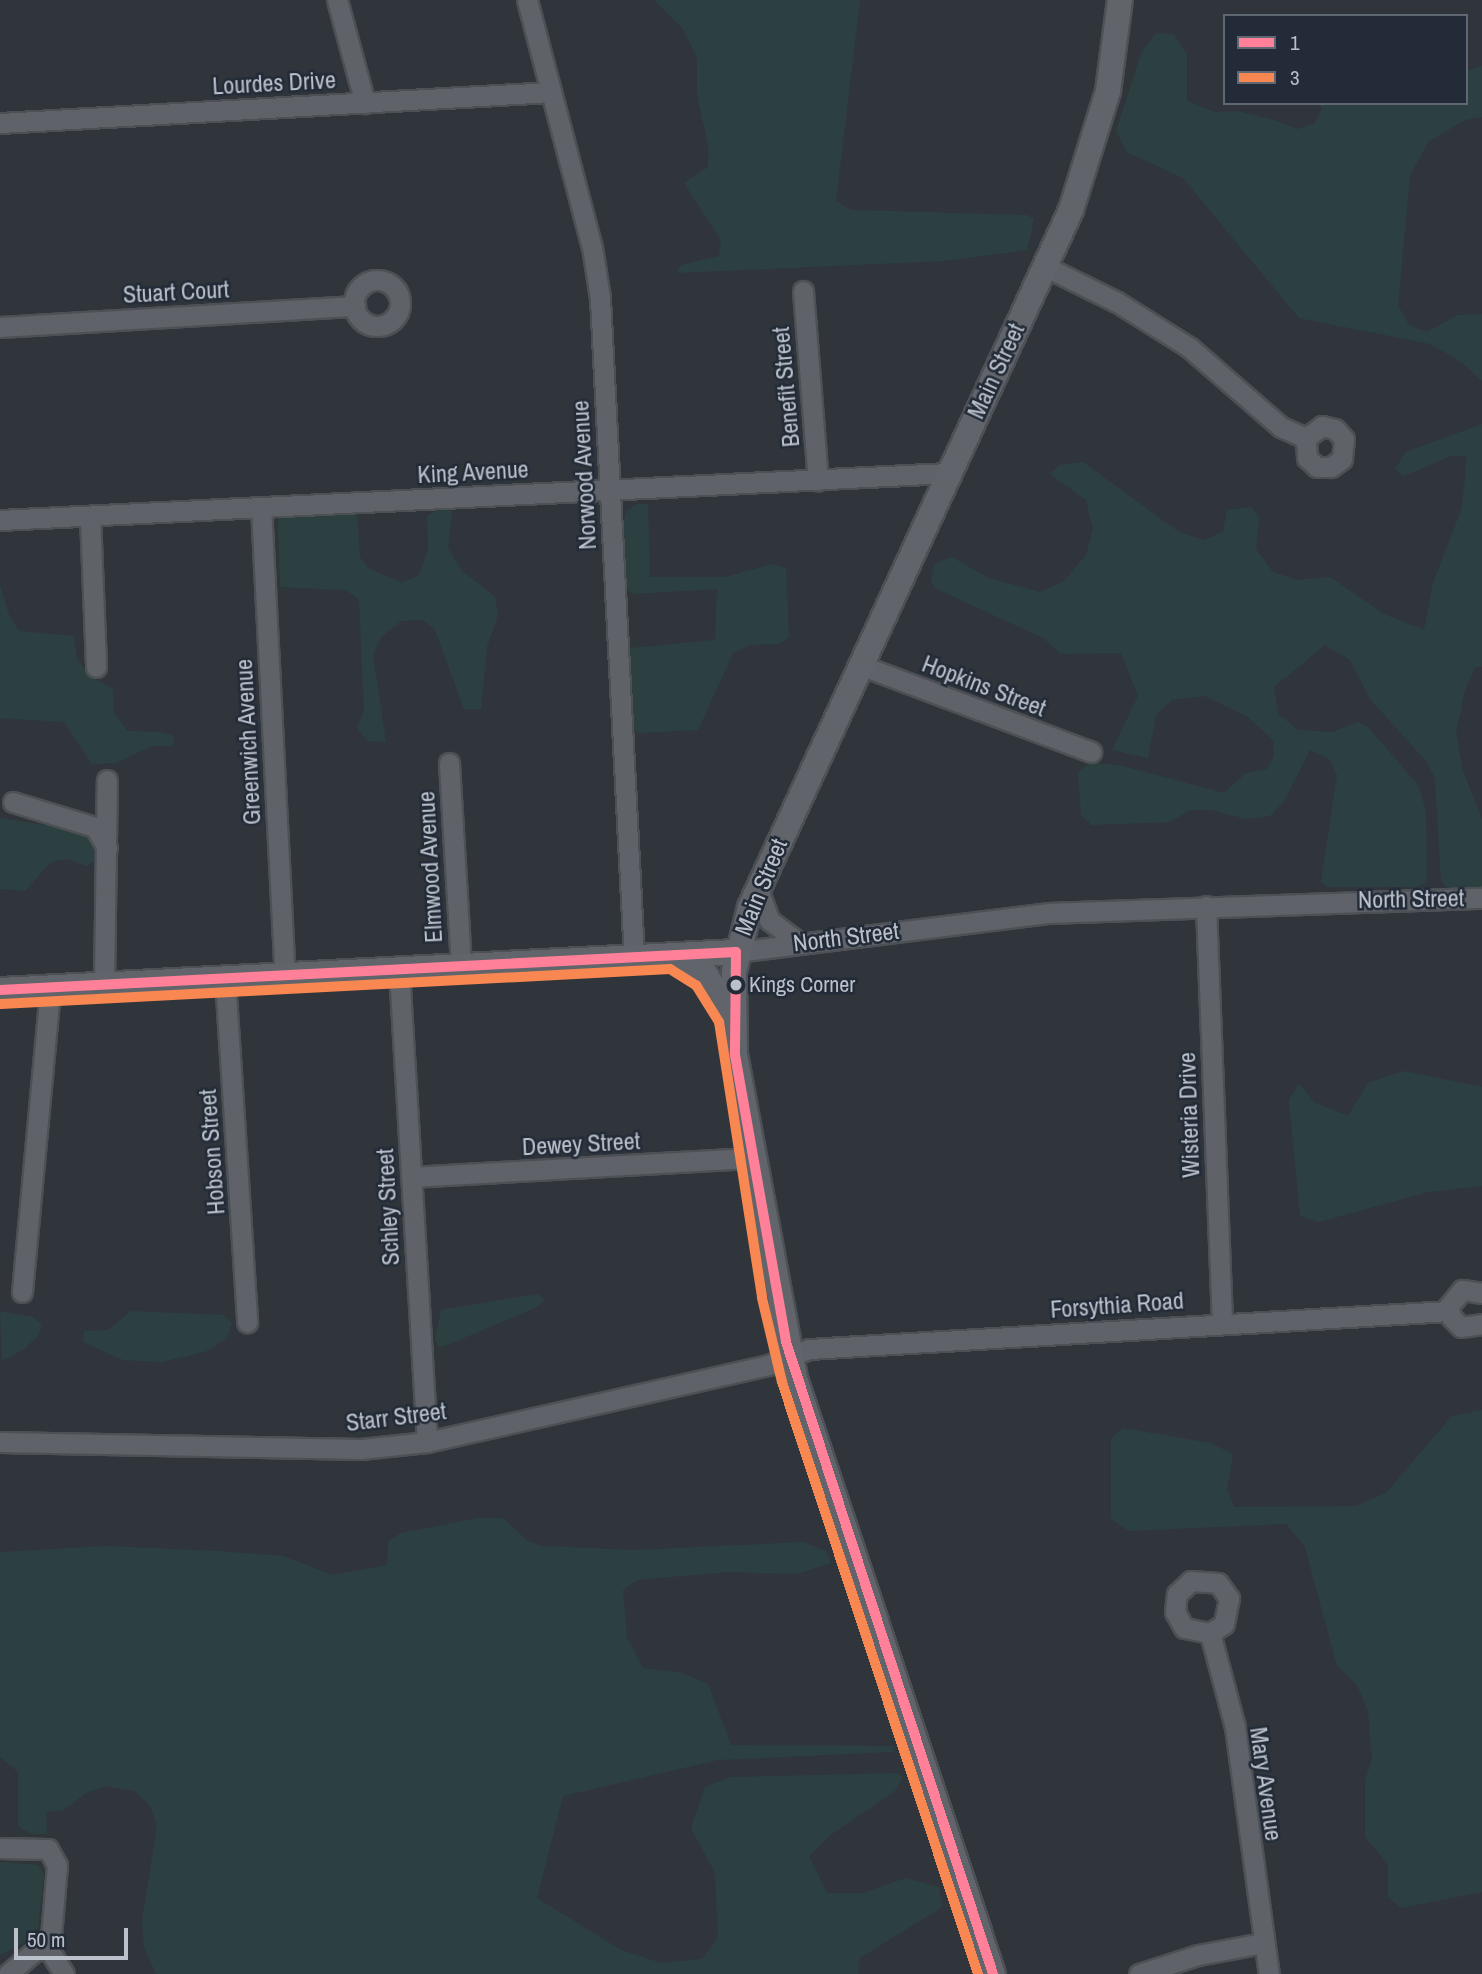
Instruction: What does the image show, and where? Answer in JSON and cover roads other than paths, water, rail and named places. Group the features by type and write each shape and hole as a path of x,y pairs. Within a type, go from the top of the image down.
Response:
{"main road":[{"name":"Main Street","path":"992,1974 789,1356 753,1158 733,1018 736,952 758,888 1071,210 1097,134 1112,70 1121,0"},
{"name":"North Street","path":"0,990 736,952"},
{"path":"674,955 705,974 733,1018"}],"street":[{"path":"337,0 365,103"},
{"name":"Norwood Avenue","path":"527,0 599,287 634,957"},
{"name":"Lourdes Drive","path":"0,123 551,92"},
{"path":"1044,266 1117,302 1190,348 1273,421 1306,438"},
{"name":"Benefit Street","path":"803,291 818,480"},
{"name":"Stuart Court","path":"0,327 355,306"},
{"name":"King Avenue","path":"0,520 949,473"},
{"name":"Greenwich Avenue","path":"261,507 285,975"},
{"path":"90,516 96,667"},
{"name":"Hopkins Street","path":"860,665 1091,752"},
{"name":"Elmwood Avenue","path":"449,763 461,967"},
{"path":"104,985 107,780"},
{"path":"12,802 95,827 107,848"},
{"path":"758,888 769,920 799,943"},
{"name":"North Street","path":"736,952 1050,913 1482,898"},
{"name":"Wisteria Drive","path":"1206,906 1222,1323"},
{"name":"Schley Street","path":"398,970 427,1441"},
{"name":"Hobson Street","path":"225,979 247,1322"},
{"path":"22,1292 50,988"},
{"name":"Dewey Street","path":"411,1177 753,1158"},
{"path":"1482,1293 1462,1290 1451,1301 1450,1311 1461,1327 1482,1324"},
{"name":"Forsythia Road","path":"789,1356 809,1349 1450,1311"},
{"name":"Starr Street","path":"0,1442 276,1450 361,1449 427,1441 789,1356"},
{"name":"Mary Avenue","path":"1210,1633 1235,1727 1262,1943 1269,1974"},
{"path":"0,1848 41,1848 55,1859 55,1920 46,1945 8,1974"},
{"path":"1139,1974 1198,1955 1262,1943"},
{"path":"46,1945 64,1974"}],"place":[{"name":"Kings Corner","path":"736,985"}]}
